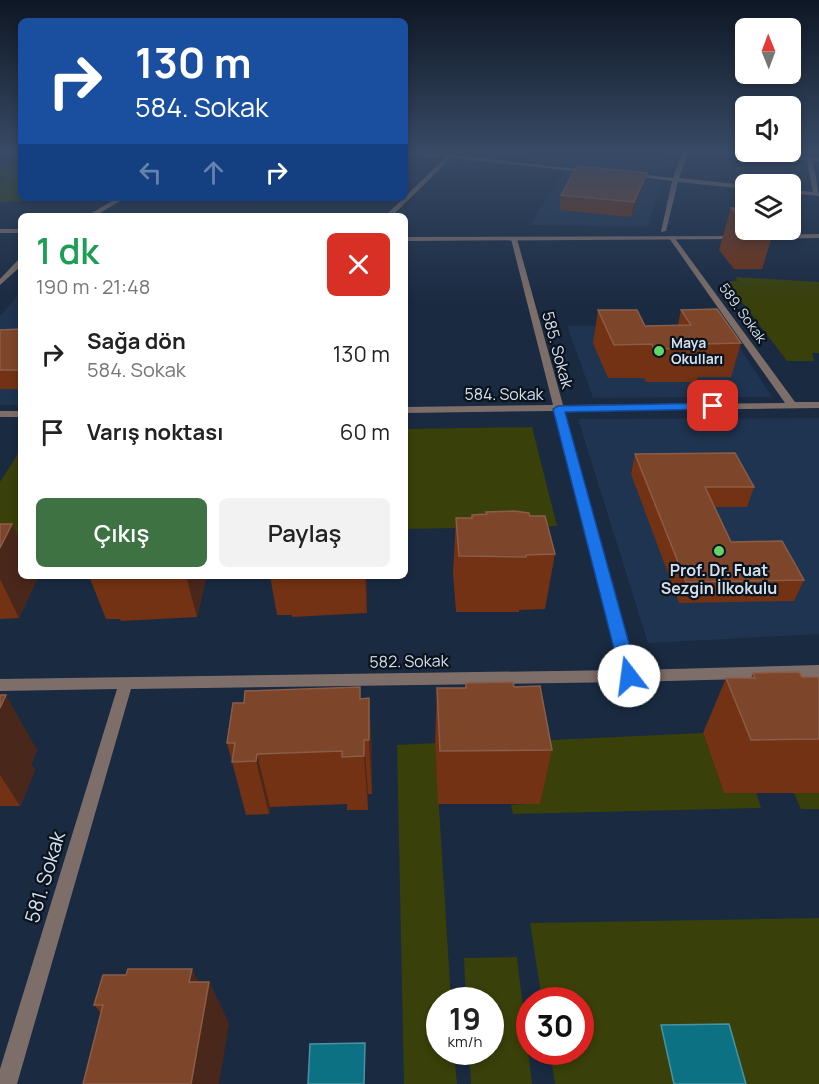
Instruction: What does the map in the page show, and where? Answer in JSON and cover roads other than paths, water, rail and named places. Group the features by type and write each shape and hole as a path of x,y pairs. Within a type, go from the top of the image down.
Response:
{"street":[{"path":"95,213 114,203"},
{"path":"663,231 670,203"},
{"path":"801,229 819,229"},
{"path":"408,232 735,230"},
{"path":"0,231 18,231"},
{"path":"408,239 819,237"},
{"name":"589. Sokak","path":"672,238 792,405"},
{"path":"0,239 18,239"},
{"name":"585. Sokak","path":"514,239 629,676"},
{"path":"0,283 18,265"},
{"name":"584. Sokak","path":"408,410 819,405"},
{"path":"0,414 18,414"},
{"name":"582. Sokak","path":"0,685 819,671"},
{"name":"581. Sokak","path":"6,1084 126,683"}],"place":[{"name":"Maya Okulları","path":"659,351"},
{"name":"Prof. Dr. Fuat Sezgin İlkokulu","path":"719,551"}]}
